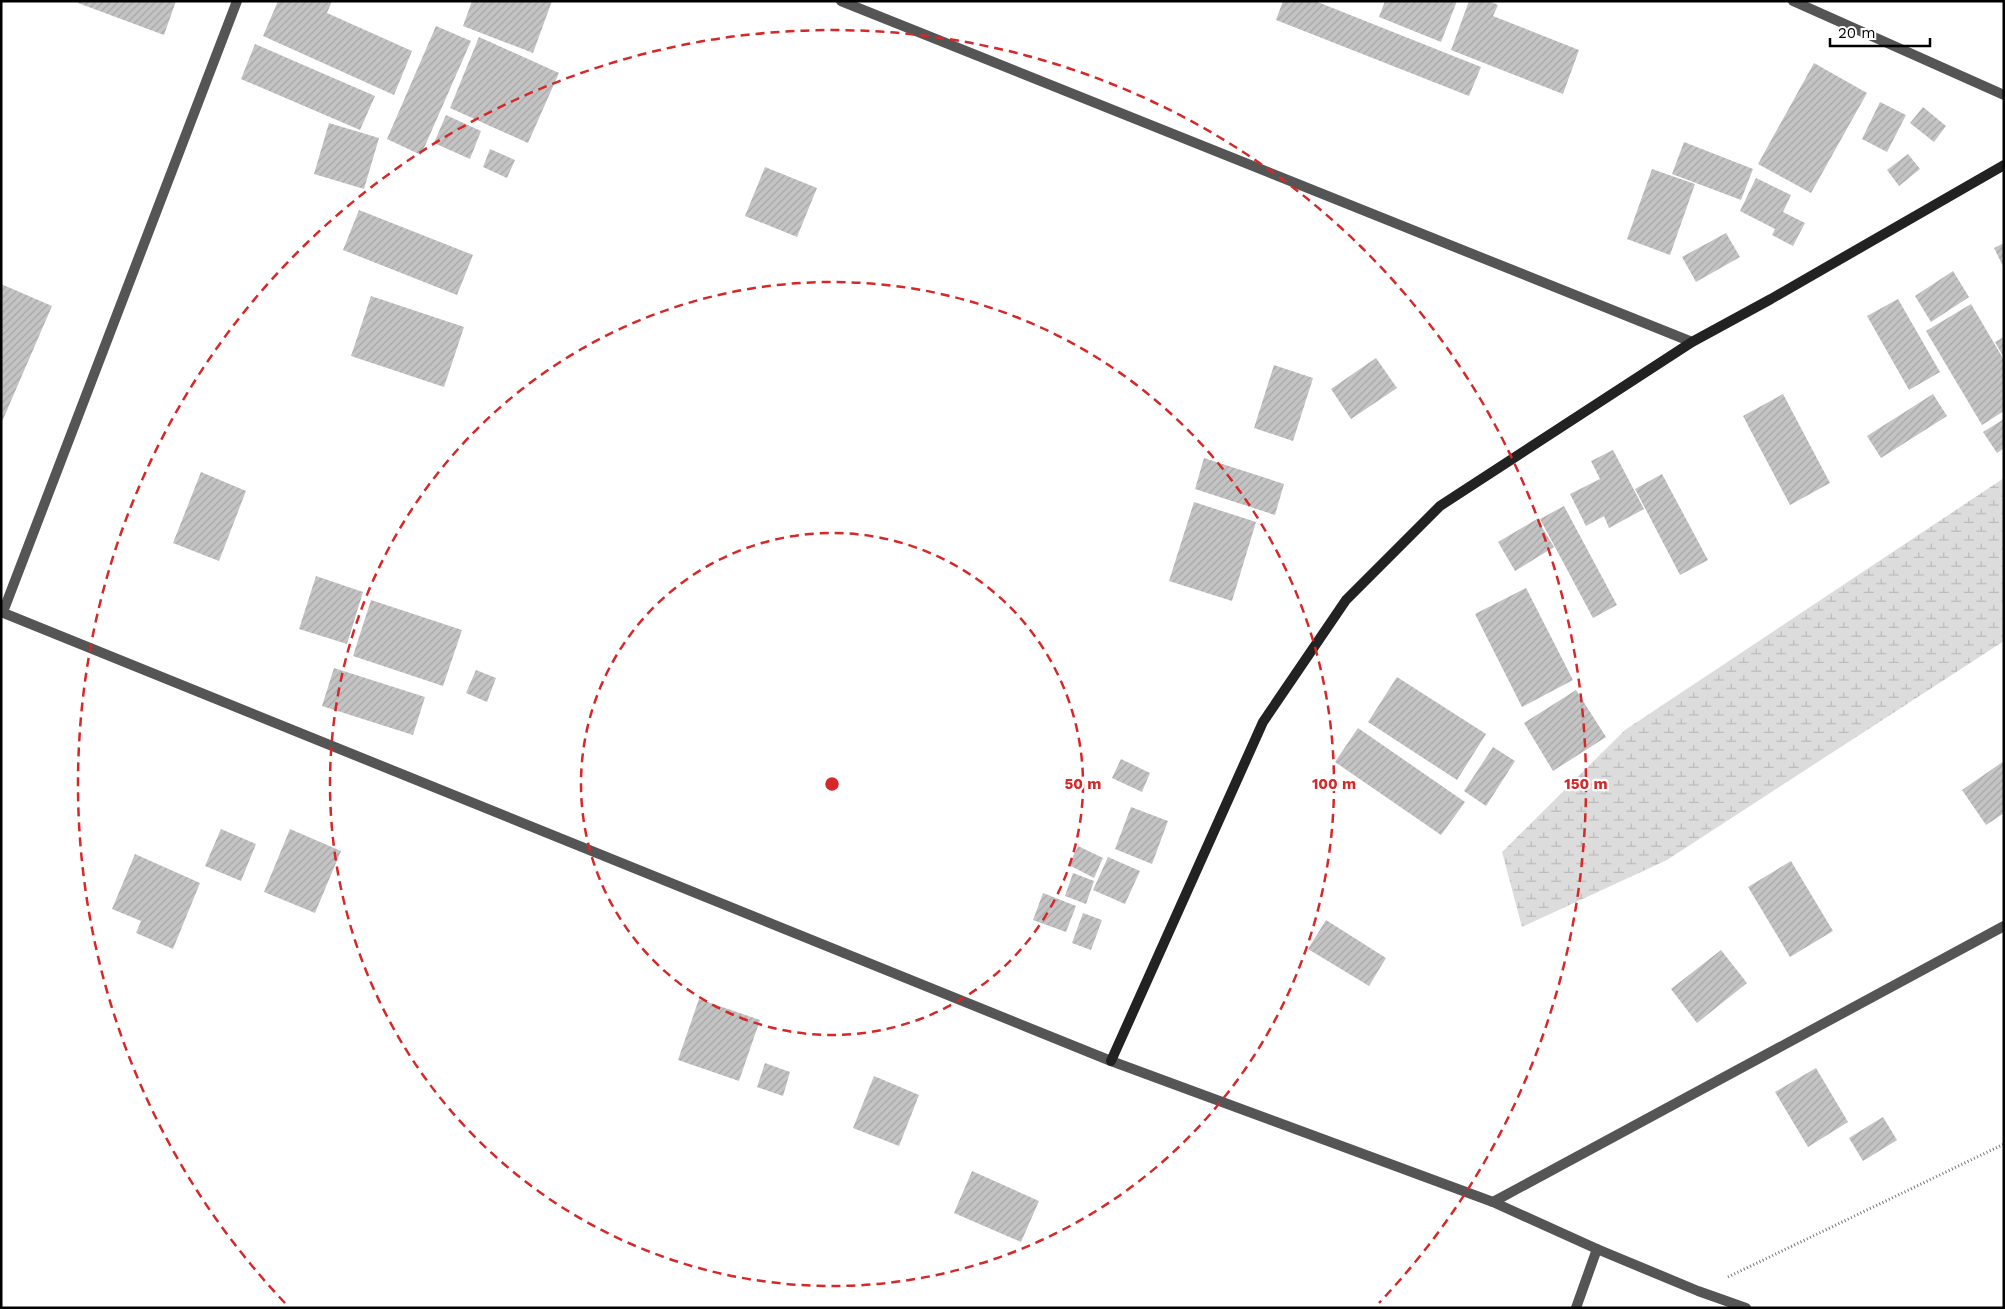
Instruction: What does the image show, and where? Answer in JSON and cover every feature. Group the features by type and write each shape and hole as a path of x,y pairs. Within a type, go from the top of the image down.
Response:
{"main road":[{"path":"1111,1061 1263,722 1346,600 1440,506 1692,342 1771,299 2004,165"}],"street":[{"path":"237,1 2,612 1111,1061 1493,1202 1597,1249 1698,1291 1746,1308"},
{"path":"841,1 1692,342"},
{"path":"1792,1 2004,95"},
{"path":"1493,1202 2004,926"},
{"path":"1576,1308 1597,1249"}],"path":[{"path":"1698,1291 2004,1144"}],"green space":[{"path":"2004,478 2004,641 1667,860 1522,927 1502,852 1625,730"}],"building":[{"path":"79,1 176,1 164,35 78,3"},
{"path":"278,1 332,1 327,13 412,51 394,95 263,36"},
{"path":"472,1 552,1 533,53 463,26"},
{"path":"1283,1 1315,1 1481,67 1469,96 1276,20"},
{"path":"1385,1 1457,1 1441,42 1379,17"},
{"path":"1469,1 1489,1 1498,5 1493,16 1579,50 1563,94 1451,50"},
{"path":"436,26 471,41 421,155 387,139"},
{"path":"479,37 559,73 528,143 450,108"},
{"path":"255,44 375,96 360,130 241,79"},
{"path":"1814,63 1867,93 1811,193 1758,164"},
{"path":"1880,102 1906,115 1887,152 1862,139"},
{"path":"1923,107 1946,126 1934,142 1910,123"},
{"path":"446,115 481,131 470,159 434,143"},
{"path":"329,123 379,138 364,189 314,174"},
{"path":"1684,142 1753,169 1741,200 1672,174"},
{"path":"490,149 515,160 507,178 483,167"},
{"path":"1908,154 1920,169 1899,186 1887,170"},
{"path":"765,167 817,188 797,237 745,216"},
{"path":"1652,169 1695,184 1670,255 1627,239"},
{"path":"1756,178 1791,195 1783,212 1805,223 1793,246 1772,235 1775,229 1740,211"},
{"path":"359,210 473,255 457,295 343,250"},
{"path":"1726,233 1740,257 1696,282 1682,257"},
{"path":"2004,243 2004,268 1994,248"},
{"path":"1953,271 1969,297 1931,322 1915,296"},
{"path":"1,284 52,306 1,424"},
{"path":"371,296 464,327 444,387 351,356"},
{"path":"1898,299 1940,372 1909,390 1867,316"},
{"path":"1971,304 2004,360 2004,411 1982,425 1926,331"},
{"path":"2004,337 2004,358 1995,342"},
{"path":"1376,358 1397,388 1351,419 1331,389"},
{"path":"1274,365 1313,378 1293,441 1254,428"},
{"path":"1783,394 1830,483 1790,505 1743,416"},
{"path":"1933,394 1947,416 1881,458 1867,436"},
{"path":"2004,419 2004,448 1997,453 1983,432"},
{"path":"1613,450 1644,509 1609,528 1604,516 1586,526 1570,494 1600,479 1591,461"},
{"path":"1204,458 1284,484 1275,515 1195,489"},
{"path":"201,472 246,491 219,561 173,543"},
{"path":"1662,474 1708,560 1680,575 1635,489"},
{"path":"1194,502 1256,522 1232,601 1169,581"},
{"path":"1564,506 1617,605 1593,618 1540,519"},
{"path":"1537,519 1554,547 1515,571 1498,542"},
{"path":"316,576 363,592 347,644 299,629"},
{"path":"1526,588 1573,680 1522,707 1475,614"},
{"path":"371,600 462,630 443,686 353,656"},
{"path":"334,668 425,697 413,735 322,706"},
{"path":"476,670 496,678 487,702 466,693"},
{"path":"1397,677 1486,734 1457,780 1368,722"},
{"path":"1576,690 1606,737 1553,771 1524,723"},
{"path":"1358,728 1465,802 1441,835 1335,762"},
{"path":"1493,747 1515,761 1486,806 1464,791"},
{"path":"1121,759 1150,773 1142,792 1112,778"},
{"path":"2004,761 2004,813 1986,825 1962,790"},
{"path":"1131,807 1168,821 1152,864 1115,849"},
{"path":"221,829 256,844 241,881 205,866"},
{"path":"290,829 341,851 315,913 264,892"},
{"path":"1078,846 1103,858 1094,878 1069,865"},
{"path":"135,854 200,883 173,949 136,933 141,921 112,909"},
{"path":"1108,857 1140,871 1125,904 1093,890"},
{"path":"1791,861 1833,931 1790,957 1748,887"},
{"path":"1073,873 1094,881 1086,904 1065,896"},
{"path":"1043,893 1076,906 1066,932 1033,920"},
{"path":"1083,913 1102,920 1091,950 1072,943"},
{"path":"1326,920 1386,958 1369,986 1308,949"},
{"path":"1721,950 1747,983 1697,1023 1671,989"},
{"path":"699,999 760,1020 739,1081 678,1060"},
{"path":"765,1063 790,1072 783,1096 757,1087"},
{"path":"1816,1068 1848,1122 1808,1147 1775,1092"},
{"path":"874,1076 919,1095 899,1146 853,1128"},
{"path":"1883,1117 1897,1140 1863,1161 1849,1138"},
{"path":"972,1171 1039,1201 1021,1242 954,1213"}]}
